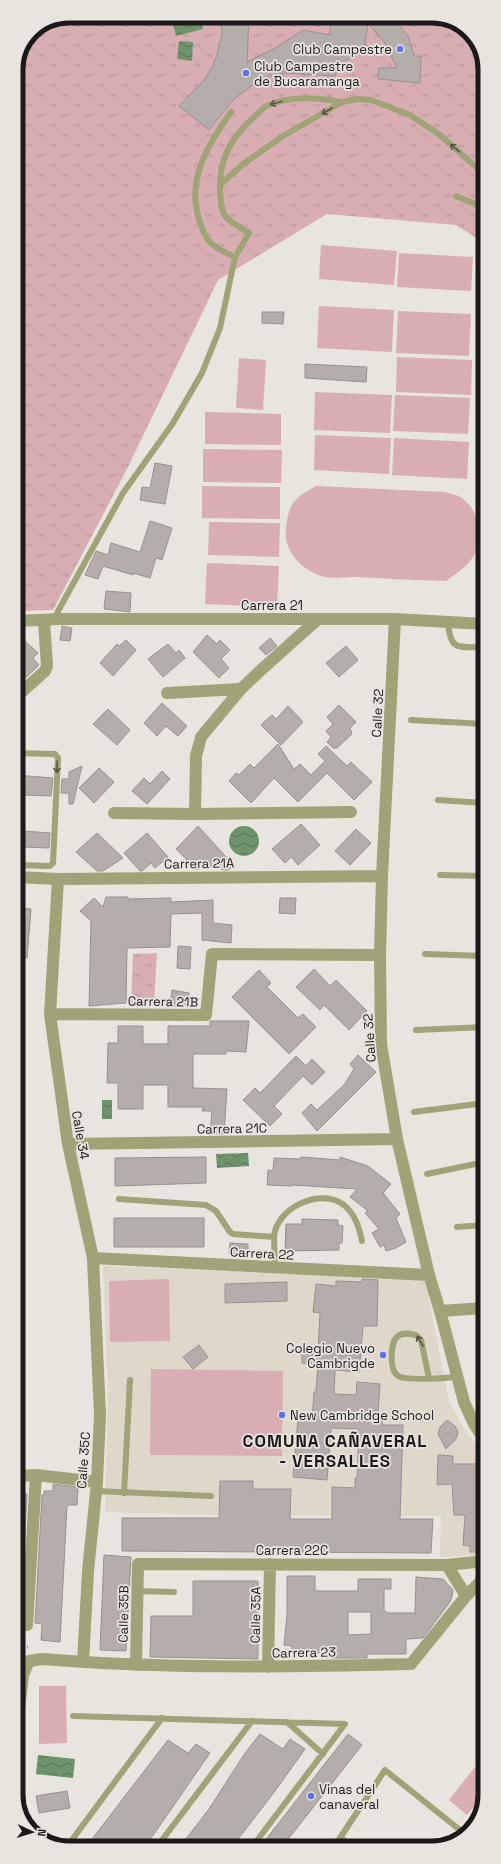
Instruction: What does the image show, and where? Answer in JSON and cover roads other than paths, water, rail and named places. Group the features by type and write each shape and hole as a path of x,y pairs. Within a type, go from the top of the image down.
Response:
{"street":[{"name":"Carrera 21","path":"23,622 60,619 395,619 478,624"},
{"name":"Calle 32","path":"395,619 382,876 380,955 381,1044 397,1139 429,1275 464,1402 478,1430"},
{"path":"195,814 196,762 201,737 242,689 261,670 318,620"},
{"path":"23,691 45,671 47,666 44,621"},
{"path":"167,693 242,689"},
{"path":"114,813 195,814 351,812"},
{"name":"Carrera 21A","path":"23,877 382,876"},
{"path":"50,1014 58,878"},
{"name":"Carrera 21B","path":"50,1014 206,1015 212,954 380,955"},
{"name":"Calle 34","path":"50,1014 68,1144 93,1258"},
{"name":"Carrera 21C","path":"68,1144 397,1139"},
{"name":"Carrera 22","path":"93,1258 429,1275"},
{"name":"Calle 35C","path":"84,1662 88,1571 96,1486 100,1415 93,1258"},
{"path":"440,1311 478,1308"},
{"path":"23,1476 36,1476 96,1486"},
{"path":"27,1625 36,1476"},
{"name":"Carrera 22C","path":"138,1564 447,1565 478,1562"},
{"name":"Calle 35B","path":"136,1665 138,1564"},
{"name":"Calle 35A","path":"268,1667 270,1564"},
{"path":"447,1565 466,1596"},
{"name":"Carrera 23","path":"29,1661 42,1659 136,1665 268,1667 411,1664 466,1596 478,1584"},
{"path":"23,1675 29,1661"}],"lane":[{"path":"60,619 57,616 57,613 123,493 173,422 202,372 220,328 234,257 249,233 226,218 221,206 220,174 223,158 245,125 266,106 292,99 314,98 342,102"},
{"path":"220,185 243,164 283,136 342,102 357,99 371,100 410,115 440,136 478,169"},
{"path":"231,112 211,140 202,160 195,189 195,210 204,232 211,244 234,257"},
{"path":"456,196 478,205"},
{"path":"448,622 449,637 451,642 456,646 478,647"},
{"path":"411,720 478,724"},
{"path":"23,753 55,754 58,758 53,863 50,866 23,865"},
{"path":"438,800 478,803"},
{"path":"440,875 478,876"},
{"path":"425,954 478,956"},
{"path":"416,1030 478,1027"},
{"path":"414,1112 478,1104"},
{"path":"427,1174 478,1163"},
{"path":"119,1199 206,1205 216,1211 230,1232 233,1234 274,1237"},
{"path":"275,1268 274,1237 276,1225 284,1214 297,1204 312,1200 331,1199 344,1205 358,1223 362,1241"},
{"path":"457,1227 478,1226"},
{"path":"429,1378 421,1340 416,1335 404,1334 397,1336 394,1340 391,1365 394,1372 398,1376 406,1378 429,1378 457,1377"},
{"path":"124,1493 130,1380"},
{"path":"96,1486 124,1493 211,1496"},
{"path":"137,1591 174,1592"},
{"path":"23,1660 29,1661"},
{"path":"73,1716 345,1724 257,1841"},
{"path":"71,1841 162,1718"},
{"path":"161,1841 252,1721"},
{"path":"288,1722 323,1754"},
{"path":"339,1841 385,1770 461,1831"},
{"path":"341,1838 345,1841"}],"water":[{"path":"173,23 202,23 203,29 176,36"},
{"path":"179,41 193,42 192,61 177,59"},
{"path":"244,826 254,831 259,841 254,851 244,856 234,851 229,841 234,831"},
{"path":"102,1100 112,1100 112,1119 102,1119"},
{"path":"248,1153 249,1166 217,1168 216,1154"},
{"path":"38,1755 75,1759 73,1778 36,1774"}],"place":[{"name":"Club Campestre","path":"400,49"},
{"name":"Club Campestre de Bucaramanga","path":"246,73"},
{"name":"Colegio Nuevo Cambrigde","path":"383,1355"},
{"name":"New Cambridge School","path":"282,1415"},
{"name":"Vinas del canaveral","path":"311,1796"}],"district":[{"name":"COMUNA CAÑAVERAL - VERSALLES","path":"335,1451"}]}
